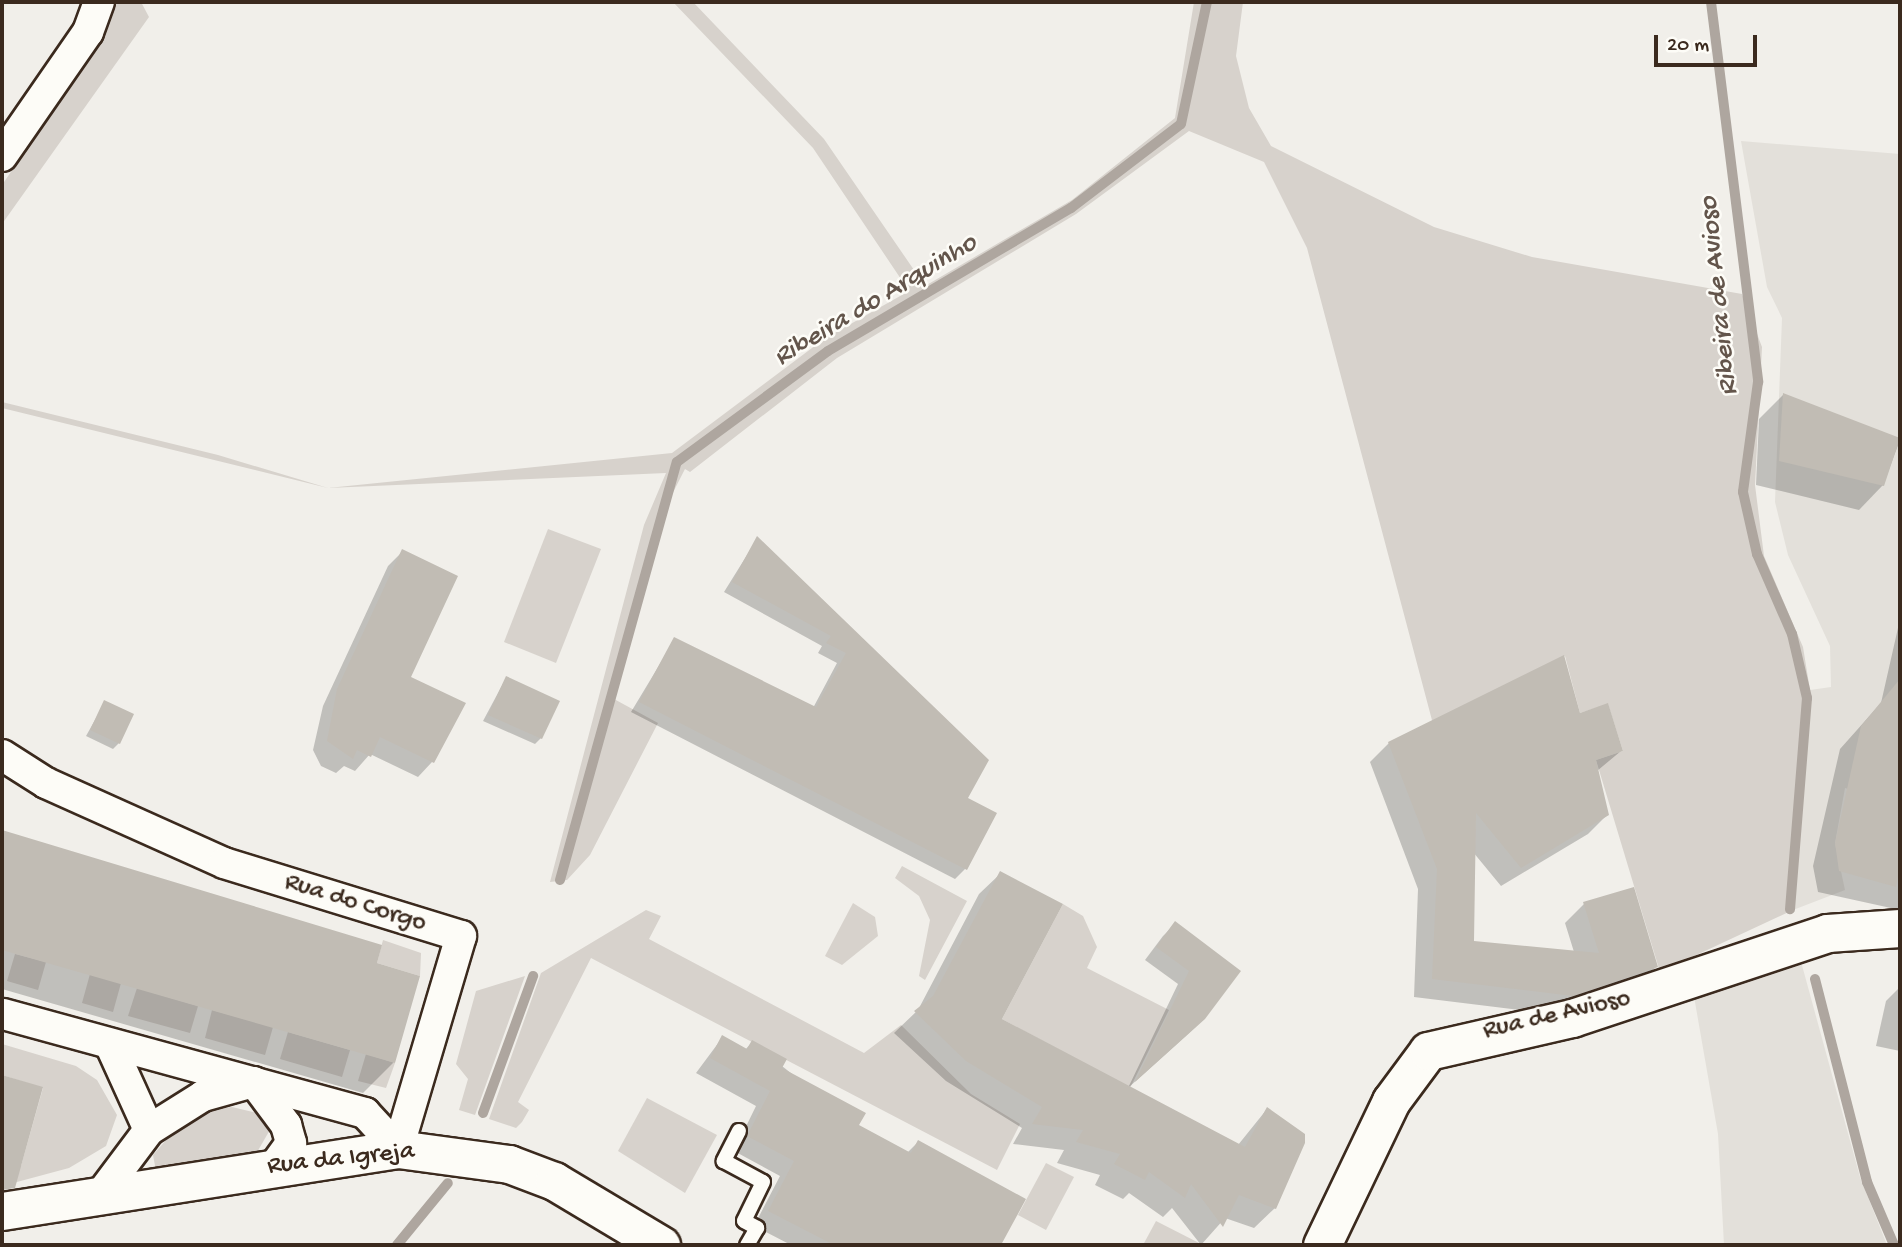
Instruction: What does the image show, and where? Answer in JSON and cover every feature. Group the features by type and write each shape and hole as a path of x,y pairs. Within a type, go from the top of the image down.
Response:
{"street":[{"path":"2,156 88,32 99,2"},
{"name":"Rua do Corgo","path":"2,755 46,783 224,863 461,936 398,1149"},
{"name":"Rua do Corgo","path":"2,780 46,783"},
{"name":"Rua de Avioso","path":"1322,1245 1391,1101 1428,1051 1572,1018 1827,933 1900,928"},
{"path":"2,1014 365,1113 398,1149"},
{"path":"110,1044 149,1130"},
{"path":"101,1194 149,1130 203,1096 254,1082"},
{"path":"254,1082 286,1125 291,1143 274,1166"},
{"name":"Rua da Igreja","path":"2,1211 274,1166 398,1149 521,1168 554,1181 661,1245"}],"lane":[{"path":"739,1132 724,1161 763,1182 744,1221 757,1228 747,1245"}],"shaded area":[{"path":"115,2 141,2 149,17 2,224 2,185 85,63"},
{"path":"673,2 693,2 824,139 925,286 1072,200 1175,118 1194,2 1243,2 1236,56 1249,108 1271,146 1434,227 1532,257 1742,294 1762,347 1755,485 1764,556 1803,647 1810,690 1793,910 1660,972 1596,760 1623,751 1608,704 1580,713 1565,656 1433,724 1307,248 1264,162 1189,131 1076,214 837,358 690,472 685,469 664,510 614,699 658,723 590,855 567,880 550,882 644,525 666,473 328,488 672,453 824,339 909,291 813,148"},
{"path":"1741,141 1900,154 1900,803 1845,788 1835,843 1845,890 1793,910 1810,690 1831,687 1830,646 1788,555 1775,502 1782,318 1767,287"},
{"path":"2,402 218,455 328,488 2,408"},
{"path":"548,529 601,549 556,663 504,642"},
{"path":"902,866 967,901 925,980 919,976 930,920 919,896 895,878"},
{"path":"853,903 875,917 878,936 842,965 825,956"},
{"path":"1063,904 1083,916 1097,947 1087,968 1169,1010 1130,1088 1002,1019"},
{"path":"646,910 661,916 649,939 864,1053 901,1025 971,1094 1020,1124 997,1170 591,958 518,1102 529,1110 522,1122 516,1128 489,1119 541,973"},
{"path":"383,940 421,953 420,976 377,963"},
{"path":"1797,947 1860,1177 1887,1245 1724,1245 1718,1134 1692,985"},
{"path":"15,954 46,962 38,990 7,981"},
{"path":"90,974 121,983 113,1012 82,1003"},
{"path":"525,976 475,1115 459,1110 468,1079 456,1064 476,991"},
{"path":"137,988 198,1006 190,1033 128,1016"},
{"path":"212,1010 273,1027 265,1055 205,1038"},
{"path":"288,1032 350,1050 342,1077 280,1059"},
{"path":"2,1044 76,1066 97,1080 117,1115 106,1146 69,1168 2,1186 2,1160 21,1166 43,1088 2,1075"},
{"path":"366,1054 395,1063 386,1088 358,1081"},
{"path":"647,1098 717,1135 685,1193 618,1151"},
{"path":"232,1107 261,1114 271,1128 256,1154 156,1171 153,1155 180,1124 202,1111"},
{"path":"1046,1163 1074,1177 1046,1230 1018,1215"},
{"path":"1156,1221 1203,1245 1143,1245"}],"building":[{"path":"1783,393 1900,438 1884,486 1779,461"},
{"path":"757,536 989,760 968,798 997,813 967,870 639,702 674,637 816,707 846,653 826,643 831,636 732,582"},
{"path":"402,549 458,576 411,677 466,703 434,763 380,737 371,757 357,750 353,759 327,741 337,689"},
{"path":"1564,655 1580,713 1608,703 1623,751 1596,760 1609,815 1521,868 1476,813 1474,941 1599,953 1583,902 1634,887 1658,967 1573,996 1432,979 1437,869 1388,742"},
{"path":"506,676 560,701 542,739 488,715"},
{"path":"1900,679 1900,866 1896,887 1839,871 1835,843 1861,726"},
{"path":"104,700 134,714 120,744 90,730"},
{"path":"2,830 382,945 377,963 420,976 395,1063 2,950"},
{"path":"1000,871 1063,904 1002,1019 1245,1147 1267,1107 1305,1134 1305,1143 1276,1209 1239,1195 1223,1227 1191,1184 1185,1198 1149,1172 1145,1180 1114,1164 1120,1154 1076,1142 1083,1130 1032,1124 1042,1107 966,1061 914,1011 933,996"},
{"path":"1175,921 1241,971 1205,1019 1135,1082 1189,971 1156,947"},
{"path":"722,1035 747,1049 752,1040 787,1059 782,1068 866,1113 859,1125 911,1153 918,1140 1026,1199 1001,1245 834,1245 768,1211 794,1161 747,1136 770,1091 710,1058"},
{"path":"2,1075 43,1087 15,1188 2,1190"}],"waterway":[{"name":"Ribeira do Arquinho","path":"560,880 677,462 828,351 1071,208 1181,124 1207,2"},
{"name":"Ribeira de Avioso","path":"1711,2 1758,382 1743,492 1757,554 1792,634 1807,698 1790,909"},
{"name":"Ribeira do Arquinho","path":"483,1113 533,976"},
{"name":"Ribeira de Avioso","path":"1815,979 1867,1182 1894,1245"},
{"name":"Ribeira do Arquinho","path":"397,1245 448,1183"}]}
